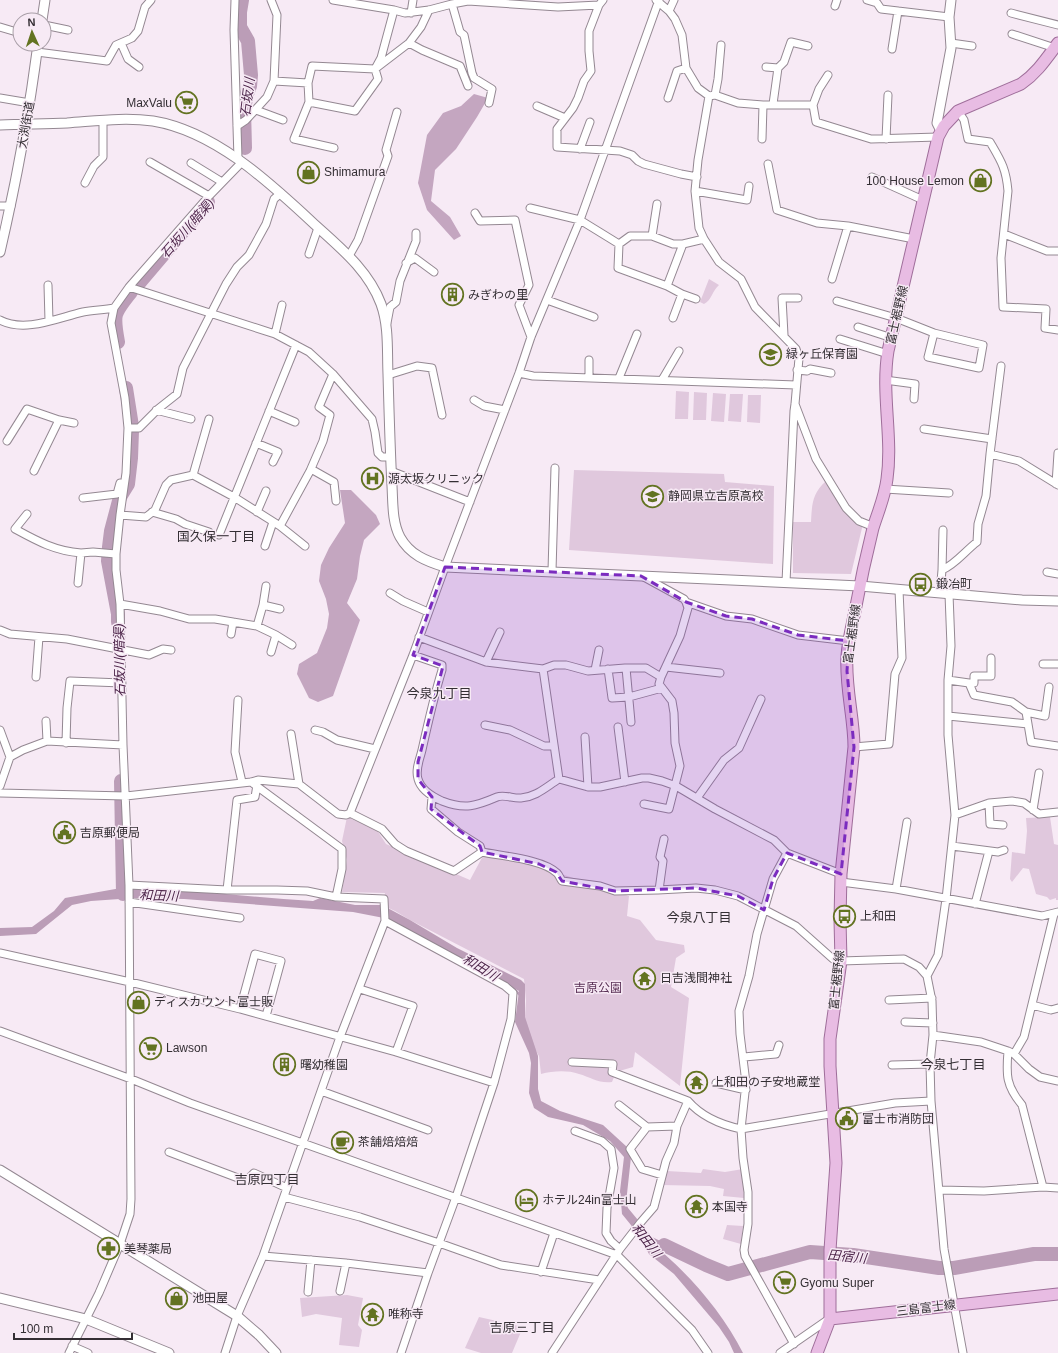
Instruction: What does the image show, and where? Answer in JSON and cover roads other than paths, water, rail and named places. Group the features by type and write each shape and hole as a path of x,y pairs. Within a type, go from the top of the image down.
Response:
{"main road":[{"name":"富士裾野線","path":"830,1319 830,1253 836,1163 830,1066 830,1039 841,961 841,878 854,747 847,671 849,640 860,586 887,478 888,456 885,380 888,354 939,134 952,116 958,111 1021,84 1037,72 1056,46"},
{"name":"三島富士線","path":"830,1319 955,1304 1058,1294"},
{"path":"820,1352 830,1319"}],"street":[{"path":"43,12 45,0"},
{"path":"52,51 107,61 116,45 132,38 138,32 145,7 151,0"},
{"path":"84,498 117,494 126,473 128,428 111,323 114,308 129,287 240,160 241,123 234,30 235,0"},
{"path":"241,123 256,110 267,97 274,81 277,15 271,0"},
{"path":"333,0 405,13 429,10 468,0 513,2 558,7 601,2 589,31 588,51 591,71 584,81 573,108 557,129 557,147 620,151 632,155 644,164 697,177"},
{"path":"411,13 414,0"},
{"path":"669,11 674,0"},
{"path":"867,0 877,3 881,10 949,17"},
{"path":"828,75 819,89 813,105 816,122 871,139 939,134 937,122 951,43 949,17 951,0"},
{"path":"254,783 258,780 299,784 338,814 346,816 350,812 413,655 445,566 519,374 531,337 580,220 658,1 675,19 682,35 686,68 698,88 712,95 738,103 797,106 813,105"},
{"path":"452,4 460,32 464,35 474,78 492,89 489,103"},
{"path":"309,102 355,111 378,79 375,69 381,58 394,10"},
{"path":"334,148 294,139 309,102 308,83 312,66 375,69 409,43 422,27 429,10"},
{"path":"892,49 898,11"},
{"path":"1011,13 1058,25"},
{"path":"52,26 68,30"},
{"path":"0,27 12,31"},
{"path":"1012,34 1056,46"},
{"path":"773,104 778,68 784,62 791,42 808,46"},
{"path":"121,43 128,59 139,67"},
{"path":"409,43 460,66 468,86"},
{"path":"951,43 972,46"},
{"path":"721,44 718,79 712,95 698,160 695,191 699,228 704,239 719,262 741,279 755,307 796,349 798,370 796,404 794,411 786,582"},
{"name":"大渕街道","path":"0,252 11,206 27,124 37,52"},
{"path":"766,67 778,68"},
{"path":"668,98 677,71 686,68"},
{"path":"274,81 308,83"},
{"path":"886,139 888,95"},
{"path":"0,98 30,103"},
{"path":"762,139 763,105"},
{"path":"537,106 564,118"},
{"path":"256,110 283,120"},
{"path":"958,111 964,120 968,139 990,142 1003,164 1007,181 1008,191 1001,258 1003,307 1046,309 1045,328 1058,330"},
{"path":"349,256 358,240 388,156 386,150 397,112"},
{"path":"0,125 129,119 155,122 176,128 202,138 240,160 280,192 349,256 367,277 374,290 381,304 386,329 390,457 395,524 400,538 411,552 426,561 445,566 860,586 1022,600 1058,601"},
{"path":"85,183 94,166 103,157 103,120"},
{"path":"580,149 590,122"},
{"path":"150,162 209,196"},
{"path":"191,163 222,182"},
{"path":"768,164 777,210 817,223 848,226 914,239"},
{"path":"872,178 923,200"},
{"path":"695,191 747,200 749,186"},
{"path":"128,428 139,428 156,410 177,394 183,368 211,313 226,284 237,267 249,255 266,224 274,199 280,192"},
{"path":"652,236 657,204"},
{"path":"0,206 11,206"},
{"path":"530,208 580,220 620,244"},
{"path":"475,213 480,221 515,220 529,285 519,305 531,337"},
{"path":"832,279 848,226"},
{"path":"309,254 318,228"},
{"path":"386,329 390,307 396,302 400,281 416,241 416,233"},
{"path":"1004,234 1047,251 1058,251"},
{"path":"696,299 667,286 618,268 620,244 630,236 652,236 673,244 683,244 704,239"},
{"path":"667,286 683,244"},
{"path":"406,263 415,258 434,272"},
{"path":"48,285 49,321"},
{"path":"129,287 155,297 211,313 275,334 309,352 333,374 372,419 376,432 378,453 382,457 390,457"},
{"path":"673,318 682,294"},
{"path":"784,335 782,298 798,298"},
{"path":"546,300 594,317"},
{"path":"837,301 896,318 934,333 984,345 979,368 928,356 934,333"},
{"path":"275,334 282,305"},
{"path":"0,320 19,325 39,324 84,312 114,308"},
{"path":"858,327 892,338"},
{"path":"619,378 637,334"},
{"path":"840,339 888,354"},
{"path":"219,535 296,345"},
{"path":"662,380 679,351"},
{"path":"588,378 589,360"},
{"path":"388,374 417,366 432,368 442,415"},
{"path":"942,570 952,565 964,552 977,542 978,524 986,496 1001,366"},
{"path":"798,370 806,371 810,369 831,373"},
{"path":"265,546 276,524 311,469 323,441 330,415 318,407 333,374"},
{"path":"519,374 534,376 796,385"},
{"path":"885,380 915,384 914,399"},
{"path":"474,400 484,406 505,410"},
{"path":"796,404 816,459 846,508 859,521 874,527"},
{"path":"7,441 27,410 74,423"},
{"path":"156,410 191,419"},
{"path":"269,411 295,422"},
{"path":"193,475 209,419"},
{"path":"34,472 59,420"},
{"path":"924,429 992,439"},
{"path":"256,443 278,452 273,462"},
{"path":"990,454 1019,461 1057,484 1058,453"},
{"path":"552,571 555,468"},
{"path":"311,469 334,482 336,501"},
{"path":"392,471 470,502"},
{"path":"120,515 146,517 155,510 166,485 171,480 193,475 234,497 276,524 304,546"},
{"path":"88,1353 70,1350 99,1293 120,1244 130,1214 131,1199 129,885 119,683 118,650 120,604 116,570 122,485"},
{"path":"885,489 949,493"},
{"path":"257,512 266,491"},
{"path":"152,512 176,519 185,524 209,532"},
{"path":"27,514 15,529 52,548 67,552 116,554"},
{"path":"927,976 938,955 955,815 948,735 948,680 951,646 942,570 943,530"},
{"path":"78,583 81,553"},
{"path":"1047,572 1058,574"},
{"path":"641,576 684,599 686,602 726,616 752,619 798,635 849,640"},
{"path":"257,626 263,605 266,586"},
{"path":"854,747 889,744 895,674 902,658 899,590"},
{"path":"390,593 403,601 428,612"},
{"path":"644,804 669,809 676,786 680,766 675,743 674,713 672,701 660,684 661,677 680,636 688,608 686,602"},
{"path":"120,604 160,611 189,619 215,619 257,626 292,645"},
{"path":"263,605 280,609"},
{"path":"231,634 233,622"},
{"path":"0,630 10,634 67,639 149,655 163,649 171,650"},
{"path":"486,662 500,632"},
{"path":"271,652 276,635"},
{"path":"36,677 39,637"},
{"path":"419,637 486,662 543,669 554,665 566,665 588,670 646,668 661,677"},
{"path":"595,670 598,650"},
{"path":"413,655 442,665 442,670 418,762 418,779 423,788 432,797 455,806 475,806 499,796 520,798 533,796 559,779 588,787 600,787 642,778 649,778 676,786 774,840 786,853 841,878 1042,916 1056,913 1024,1037 1011,1053 1006,1072 1012,1091 1022,1105 1043,1187"},
{"path":"948,680 974,683 974,676 991,676 991,658"},
{"path":"1043,664 1058,664"},
{"path":"666,667 720,673"},
{"path":"626,668 631,722"},
{"path":"543,669 559,779"},
{"path":"608,669 612,698 629,697 662,688"},
{"path":"66,743 67,708 70,681 119,683"},
{"path":"969,683 974,694 1012,702 1026,712 1045,716 1049,687"},
{"path":"697,798 724,760 739,748 761,699"},
{"path":"238,700 235,752 242,782"},
{"path":"1026,712 1031,742 1058,746"},
{"path":"948,716 1028,724"},
{"path":"46,721 47,741"},
{"path":"485,725 510,730 544,746 554,746"},
{"path":"618,727 625,782"},
{"path":"0,730 10,757 0,786"},
{"path":"315,730 323,732 337,740 375,749"},
{"path":"291,734 299,784"},
{"path":"585,737 588,787"},
{"path":"10,757 23,750 47,741 121,745"},
{"path":"1033,810 1039,772"},
{"path":"0,793 125,796 242,782 254,783 342,849 342,869 336,897"},
{"path":"228,890 237,800 256,797 254,783"},
{"path":"432,797 431,809 458,832 480,846 482,852"},
{"path":"955,815 989,803 1012,800 1024,803 1039,814 1058,812"},
{"path":"989,803 990,824 1003,825"},
{"path":"350,812 382,829 395,844 406,851 454,871 482,852 524,859 540,864 556,872 562,881 600,886 615,891 696,888 715,890 738,896 796,926 833,959 841,961 904,958 919,967 927,976 932,998 933,1035 930,1064 931,1101 944,1249 964,1353"},
{"path":"896,889 908,822"},
{"path":"659,890 663,861 660,858 664,839"},
{"path":"952,846 998,852 1004,850"},
{"path":"975,904 989,851"},
{"path":"786,853 773,879 757,934 749,976 739,1011 746,1090 741,1129 748,1192 748,1224 744,1250 745,1256 794,1344"},
{"path":"129,885 228,890 307,891 336,897 384,899 386,921 340,1037 263,1256 237,1316 225,1353"},
{"path":"129,902 240,918"},
{"path":"386,921 505,986 514,993 511,1018 494,1083 401,1353"},
{"path":"0,953 130,982 240,1009 396,1052 494,1083"},
{"path":"240,1009 255,954 281,961 266,1016"},
{"path":"360,989 413,1006 396,1052"},
{"path":"889,1000 932,998"},
{"path":"1032,1005 1051,1010 1058,1008"},
{"path":"905,1022 932,1023"},
{"path":"0,1031 131,1079 190,1103 377,1171 456,1197 554,1233 619,1252"},
{"path":"933,1035 981,1042 1011,1053 1040,1077 1058,1081"},
{"path":"744,1057 776,1054 779,1045"},
{"path":"572,1062 613,1064 612,1072 688,1101 695,1109 712,1118 731,1127 741,1129 895,1103 931,1101"},
{"path":"892,1065 930,1064"},
{"path":"716,1083 746,1090"},
{"path":"321,1091 428,1130"},
{"path":"552,1353 599,1280 634,1231 654,1207 666,1162 688,1101"},
{"path":"619,1105 647,1127 678,1126"},
{"path":"647,1127 630,1149 642,1169 662,1175"},
{"path":"575,1131 602,1141 611,1149 614,1168 607,1208 606,1233 619,1252 692,1330 708,1353"},
{"path":"169,1152 246,1181 254,1173 287,1188"},
{"path":"0,1170 237,1316 259,1335 276,1353"},
{"path":"940,1190 984,1191 1043,1187 1058,1188"},
{"path":"284,1197 360,1218 439,1243 501,1265 599,1280"},
{"path":"541,1272 554,1233"},
{"path":"263,1256 346,1263 428,1273"},
{"path":"308,1292 311,1260"},
{"path":"340,1291 346,1263"},
{"path":"0,1298 86,1319 170,1353"},
{"path":"780,1353 830,1319"}],"water":[{"path":"121,888 193,891 313,901 320,898 355,905 382,905 457,948 521,980 525,984 525,1017 538,1056 538,1089 541,1101 560,1111 603,1125 627,1147 631,1157 626,1203 628,1208 652,1237 681,1251 680,1254 654,1243 655,1246 693,1282 704,1295 726,1323 743,1353 734,1353 719,1327 674,1274 649,1254 639,1235 622,1214 620,1191 624,1157 610,1141 583,1125 548,1117 534,1108 529,1093 531,1063 529,1053 515,1022 519,991 389,919 353,912 184,899 134,898 91,901 72,905 36,934 0,936 0,928 32,927 54,911 65,898"}],"waterway":[{"name":"石坂川","path":"242,0 240,27 248,41 251,75 250,86 244,109 245,148"},
{"name":"石坂川(暗渠)","path":"135,288 208,202"},
{"name":"石坂川(暗渠)","path":"118,342 115,326 116,315 121,305 131,292"},
{"name":"石坂川(暗渠)","path":"126,388 132,426"},
{"name":"石坂川(暗渠)","path":"118,622 118,614 108,561 109,547 111,531 120,497 128,484 132,431"},
{"name":"石坂川(暗渠)","path":"121,781 123,894"},
{"name":"和田川","path":"511,986 520,995"},
{"name":"田宿川","path":"664,1245 728,1274 810,1252 853,1255 939,1268 954,1268 1034,1254 1058,1254"}],"place":[{"name":"MaxValu","path":"187,103"},
{"name":"Shimamura","path":"308,172"},
{"name":"100 House Lemon","path":"980,181"},
{"name":"みぎわの里","path":"452,295"},
{"name":"緑ヶ丘保育園","path":"771,354"},
{"name":"源太坂クリニック","path":"372,479"},
{"name":"静岡県立吉原高校","path":"653,496"},
{"name":"鍛冶町","path":"921,584"},
{"name":"吉原郵便局","path":"64,833"},
{"name":"上和田","path":"845,916"},
{"name":"日吉浅間神社","path":"645,978"},
{"name":"ディスカウント富士販","path":"138,1002"},
{"name":"Lawson","path":"151,1048"},
{"name":"曙幼稚園","path":"285,1065"},
{"name":"上和田の子安地蔵堂","path":"696,1082"},
{"name":"富士市消防団","path":"847,1119"},
{"name":"茶舗焙焙焙","path":"342,1142"},
{"name":"ホテル24in富士山","path":"526,1200"},
{"name":"本国寺","path":"696,1207"},
{"name":"美琴薬局","path":"108,1249"},
{"name":"Gyomu Super","path":"784,1283"},
{"name":"池田屋","path":"176,1298"},
{"name":"唯称寺","path":"372,1314"}],"district":[{"name":"国久保一丁目","path":"216,536"},
{"name":"今泉九丁目","path":"439,693"},
{"name":"今泉八丁目","path":"699,917"},
{"name":"今泉七丁目","path":"953,1064"},
{"name":"吉原四丁目","path":"267,1179"},
{"name":"吉原三丁目","path":"522,1327"}],"park label":[{"name":"吉原公園","path":"598,988"}]}
